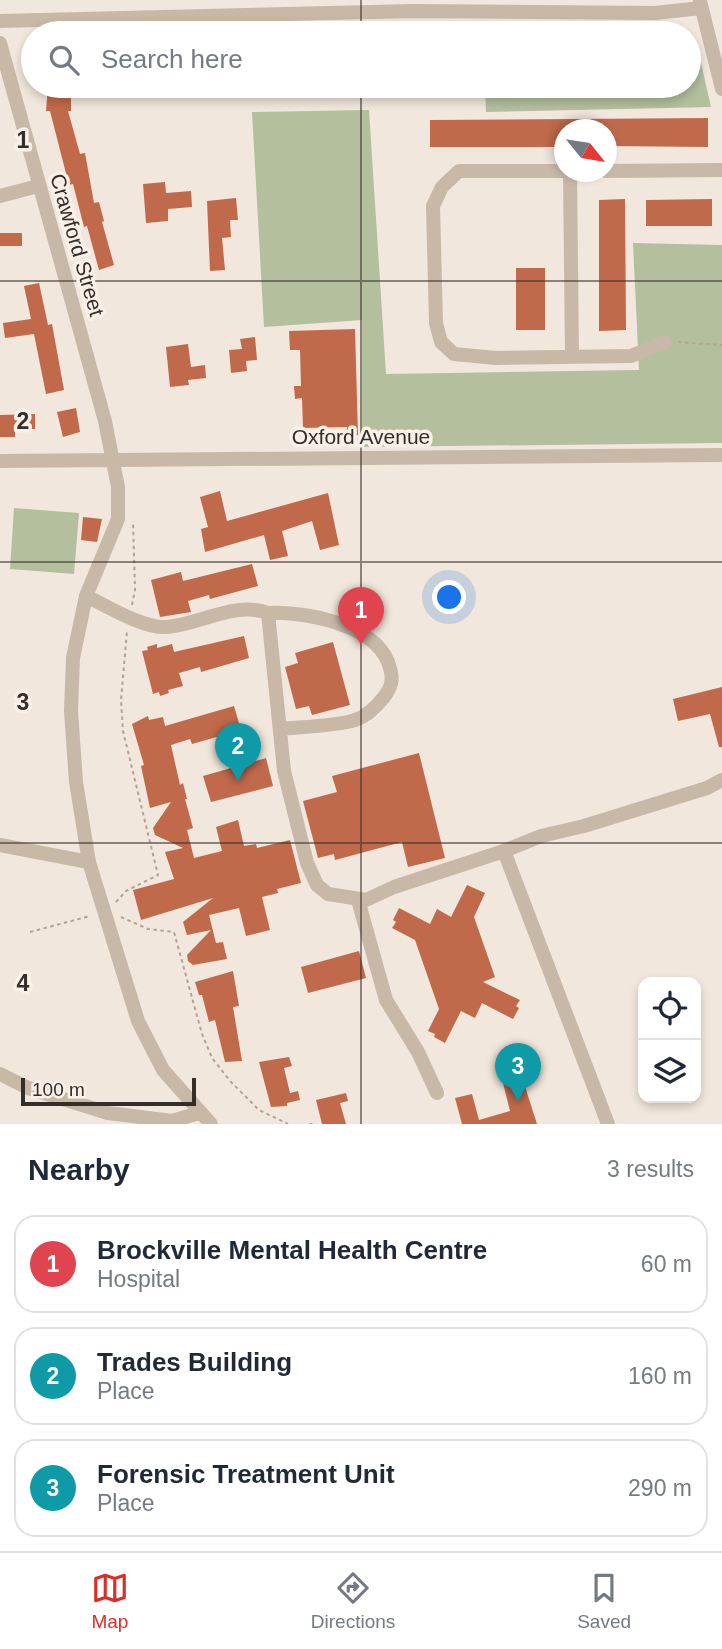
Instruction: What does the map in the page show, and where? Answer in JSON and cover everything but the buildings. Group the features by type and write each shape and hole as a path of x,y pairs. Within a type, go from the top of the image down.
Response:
{"street":[{"path":"0,21 414,11 655,13 700,4 722,89"},
{"name":"Crawford Street","path":"0,43 105,421 118,487 118,519"},
{"path":"617,171 722,170"},
{"path":"554,171 459,171 442,187 433,206 436,323 441,342 454,354 496,358 631,356 665,342"},
{"path":"570,182 572,357"},
{"path":"0,196 38,186"},
{"name":"Oxford Avenue","path":"0,461 722,455"},
{"path":"118,519 86,596 74,658 71,711 76,782 89,862 138,1021 163,1070 211,1124"},
{"path":"86,596 130,616 165,627 239,611 258,609 268,613 294,612 335,622 361,634 384,652 393,674 391,687 376,708 356,720 280,729"},
{"path":"268,613 284,771 307,863 317,885 328,894 366,900 394,887 541,836 584,826 707,788 722,780"},
{"path":"0,845 89,862"},
{"path":"504,851 608,1124"},
{"path":"358,900 386,1000 418,1052 437,1093"},
{"path":"0,1074 27,1088 108,1113 172,1121 199,1113"}],"path":[{"path":"665,342 688,341 722,345"},
{"path":"30,932 104,912 126,891 158,874 123,732 121,700 125,642 135,590 134,521 118,519"},
{"path":"104,912 148,929 174,932 202,1034 212,1058 259,1110 288,1124"}],"green space":[{"path":"701,63 711,107 486,112 485,98 701,98"},
{"path":"369,110 386,374 639,370 633,243 722,245 722,443 362,447 362,320 264,327 252,112"},
{"path":"14,508 79,513 74,574 10,569"}],"place":[{"name":"Brockville Mental Health Centre","path":"361,645"},
{"name":"Trades Building","path":"238,781"},
{"name":"Forensic Treatment Unit","path":"518,1101"}]}
